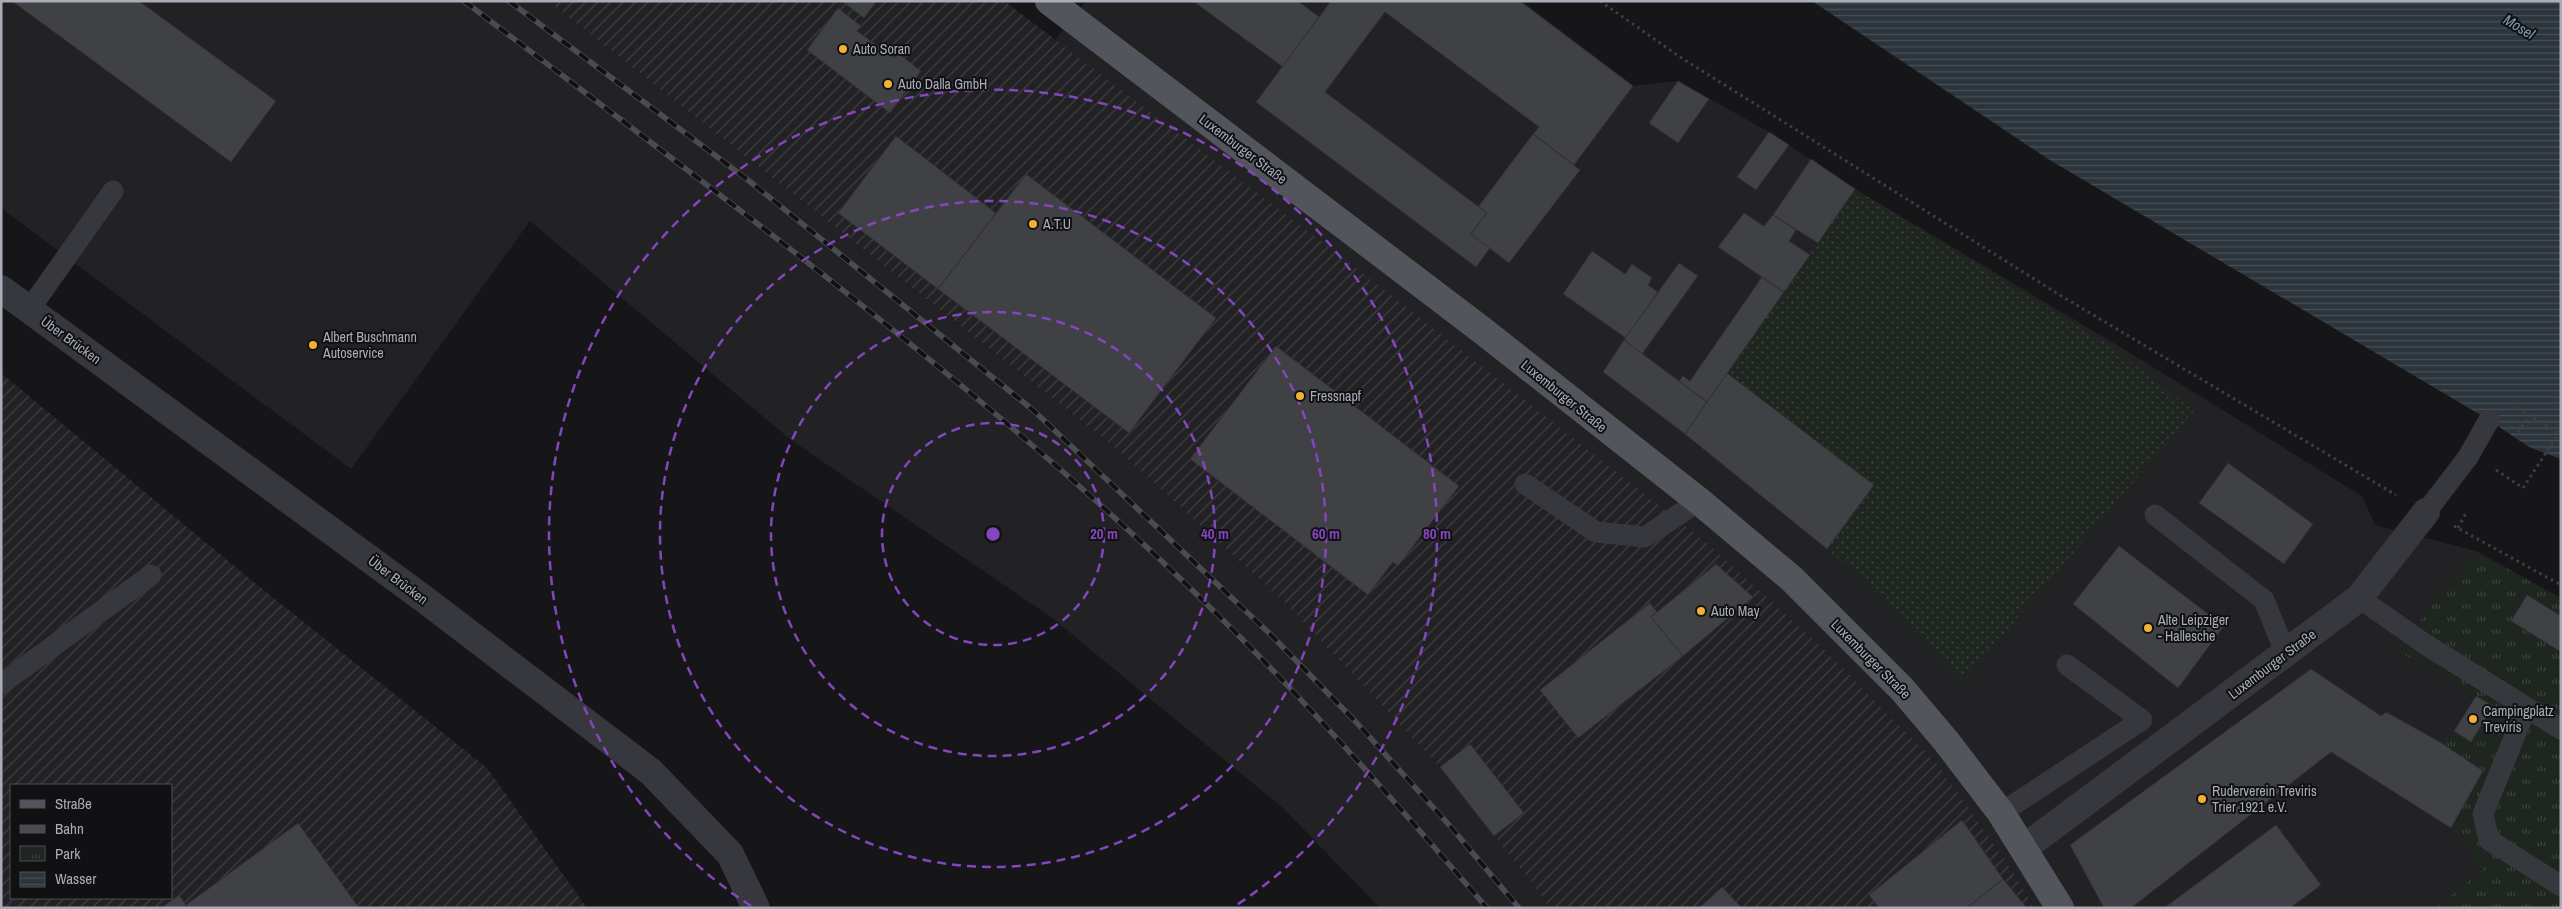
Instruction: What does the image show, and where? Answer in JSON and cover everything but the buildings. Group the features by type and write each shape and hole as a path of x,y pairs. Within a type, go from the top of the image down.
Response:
{"main road":[{"name":"Luxemburger Straße","path":"1049,1 1477,326 1700,501 1792,579 1902,689 1946,741 2001,813 2060,908"}],"street":[{"name":"Über Brücken","path":"1,289 424,599 651,772 730,854 756,908"},
{"name":"Luxemburger Straße","path":"2024,848 2286,654 2358,598 2426,512"}],"lane":[{"path":"30,310 114,191"},
{"path":"2426,512 2468,457 2489,420"},
{"path":"1525,484 1596,532 1645,537 1700,501"},
{"path":"2155,515 2264,600 2286,654"},
{"path":"1,684 151,575"},
{"path":"2358,598 2425,644 2561,729"},
{"path":"2001,813 2142,720 2067,665"},
{"path":"2526,708 2484,814 2485,822 2489,840 2561,886"}],"path":[{"path":"1600,1 1680,57 2054,291 2369,481 2561,585"},
{"path":"2510,404 2560,433 2523,488"}],"shaded area":[{"path":"1,1 548,1 1118,450 1284,602 1440,767 1551,908 1380,908 1284,809 1051,617 791,440 530,221 351,469 1,208"},
{"path":"548,1 1004,1 1355,267 1707,543 1828,653 1938,765 2014,873 2034,908 1551,908 1440,767 1284,602 1118,450"},
{"path":"1086,1 1520,1 1633,86 1678,81 1769,132 1855,189 2122,348 2362,496 2375,525 2476,551 2396,650 2476,696 2454,731 2483,771 2483,869 2436,908 2034,908 2014,873 1938,765 1828,653 1707,543 1055,40"},
{"path":"1,373 256,584 487,768 587,908 1,908"}],"green space":[{"path":"1855,189 2115,349 2194,411 1963,682 1855,572 1827,549 1874,485 1727,373"},
{"name":"Campingplatz Treviris","path":"2476,551 2561,598 2561,908 2436,908 2483,869 2451,828 2483,771 2440,742 2454,731 2476,696 2396,650"}],"water":[{"name":"Mosel","path":"1812,1 2561,1 2561,459 2529,447 2489,420 2048,159"}],"railway":[{"path":"464,1 814,267 951,377 1078,485 1195,592 1282,679 1371,776 1487,908"},
{"path":"509,1 748,180 1033,410 1269,633 1356,722 1450,826 1519,908"}],"place":[{"name":"Auto Soran","path":"843,49"},
{"name":"Auto Dalla GmbH","path":"888,84"},
{"name":"A.T.U","path":"1033,224"},
{"name":"Albert Buschmann Autoservice","path":"313,345"},
{"name":"Fressnapf","path":"1300,396"},
{"name":"Auto May","path":"1701,611"},
{"name":"Alte Leipziger - Hallesche","path":"2148,628"},
{"name":"Campingplatz Treviris","path":"2473,719"},
{"name":"Ruderverein Treviris Trier 1921 e.V.","path":"2202,799"}]}
